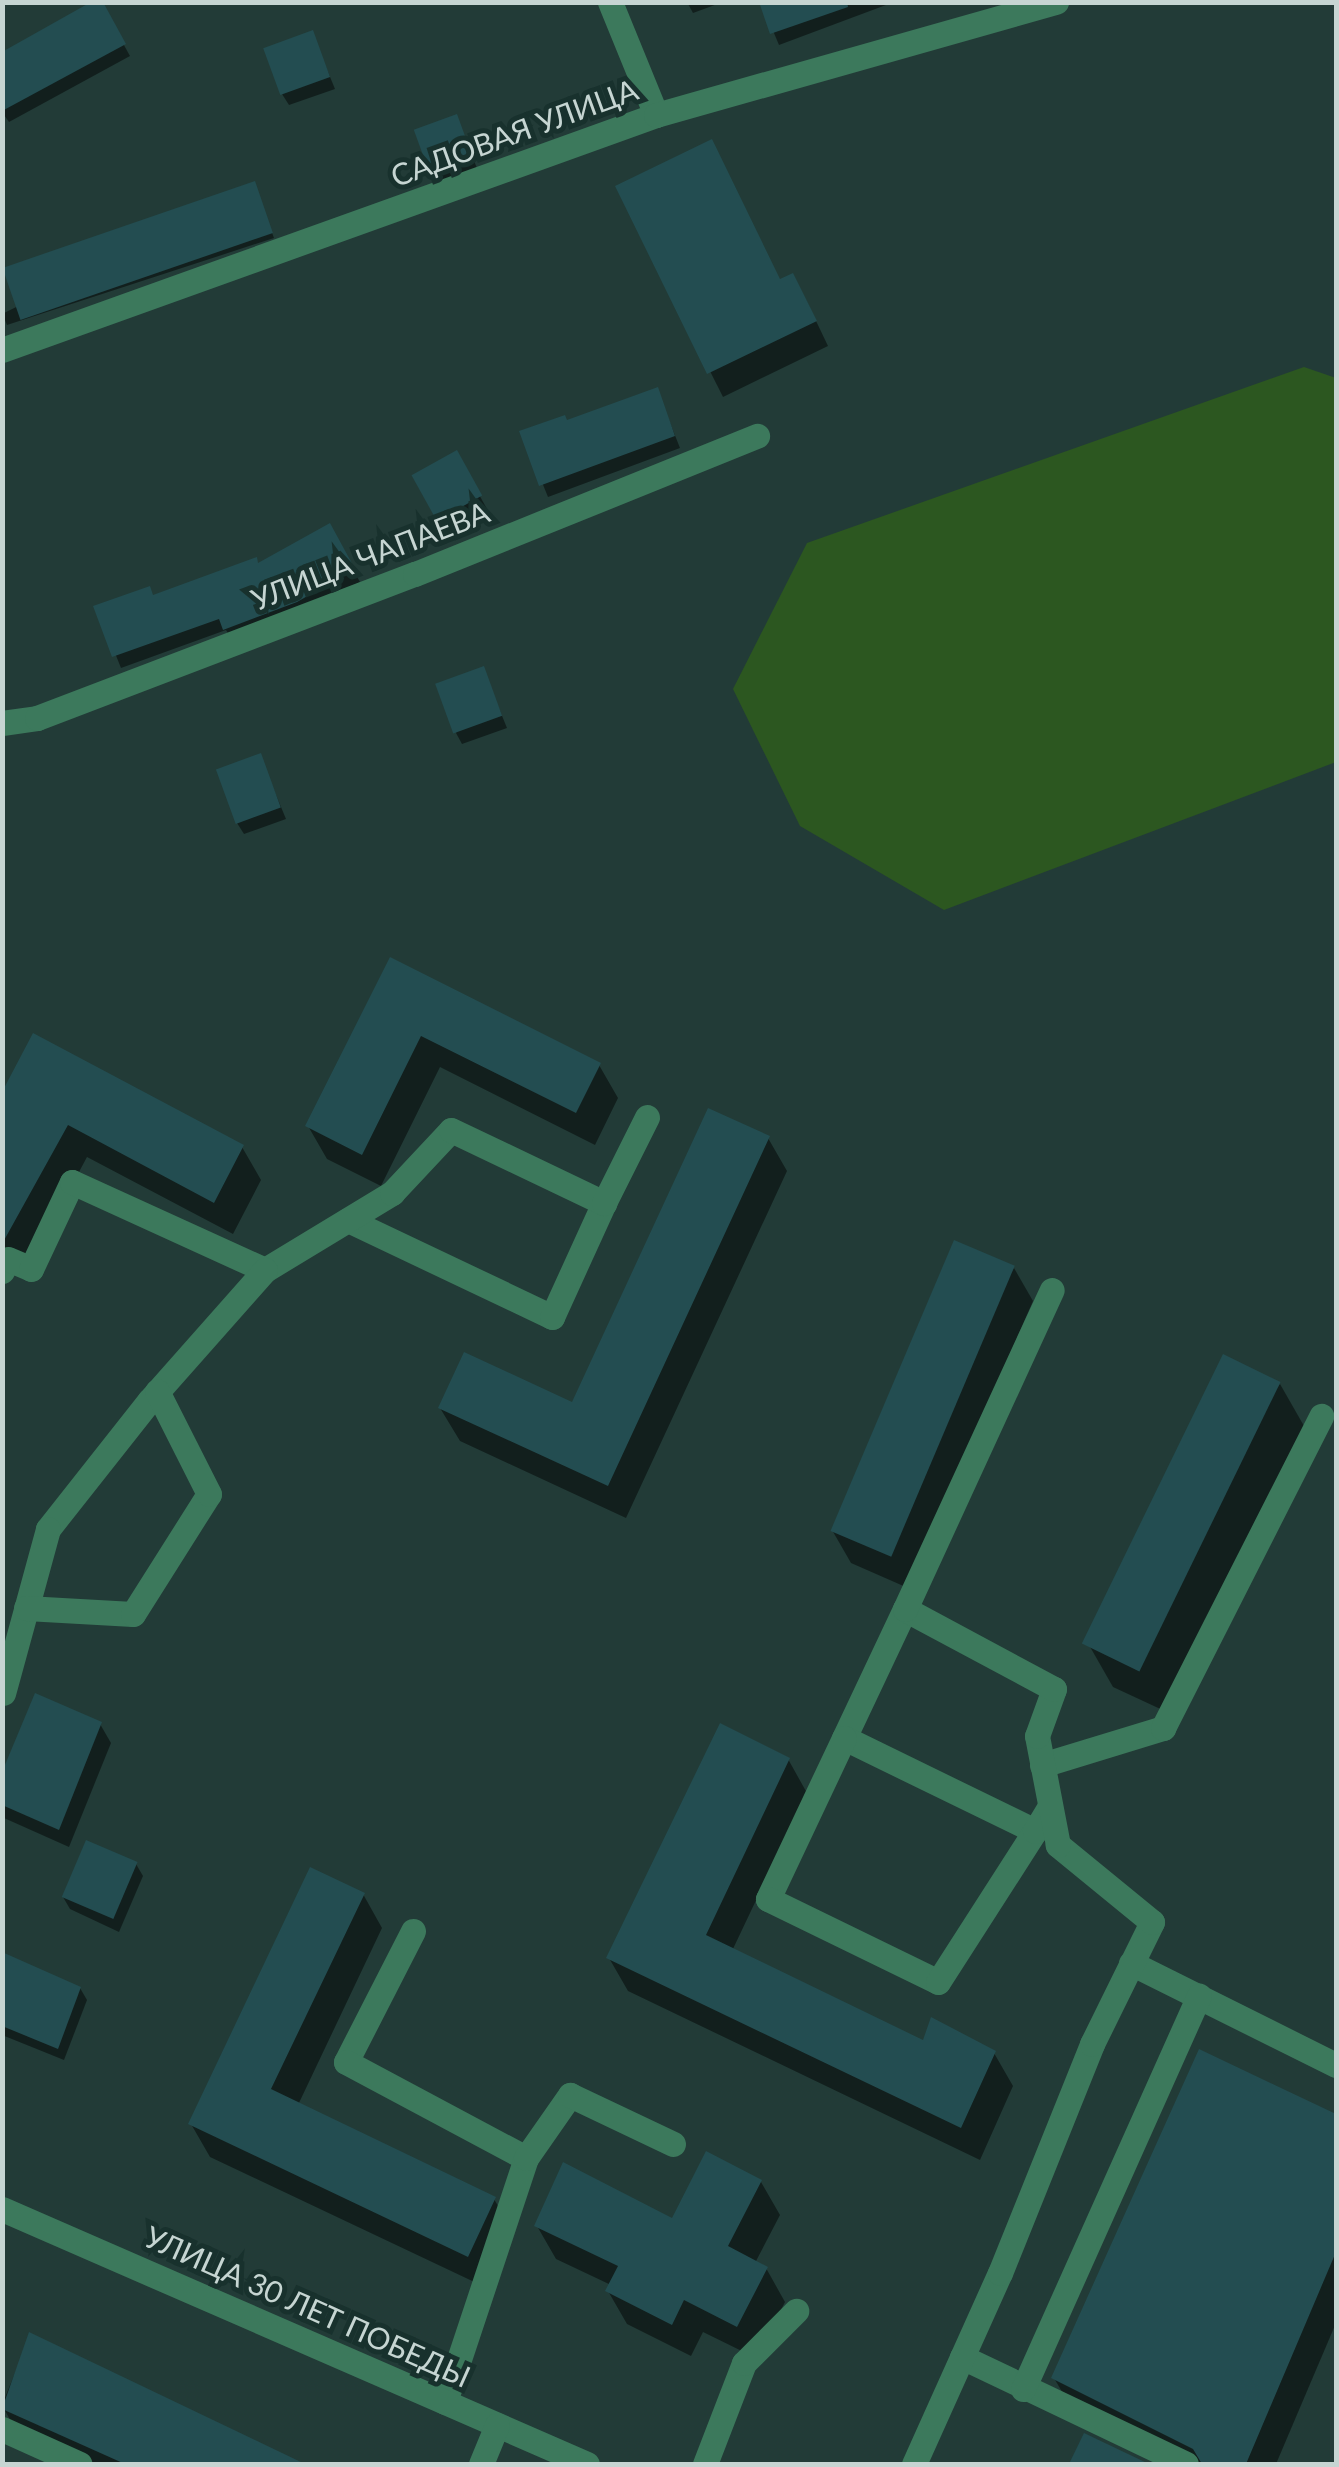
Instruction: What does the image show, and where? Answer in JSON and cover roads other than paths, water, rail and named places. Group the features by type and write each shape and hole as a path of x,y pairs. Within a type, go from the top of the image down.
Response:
{"street":[{"path":"610,2 656,115"},
{"name":"САДОВАЯ УЛИЦА","path":"2,350 656,115 1056,2"},
{"name":"УЛИЦА ЧАПАЕВА","path":"2,723 55,712 758,436"},
{"path":"348,1220 552,1318 647,1117"},
{"path":"3,1694 48,1529 157,1391 265,1270 392,1192 451,1130 604,1203"},
{"path":"2,1271 8,1260 31,1269 72,1182 265,1270"},
{"path":"1050,1806 938,1982 768,1899 1052,1290"},
{"path":"26,1608 132,1614 209,1494 157,1391"},
{"path":"1042,1765 1162,1728 1321,1416"},
{"path":"905,1609 1054,1689 1036,1736 1058,1845 1152,1922 1092,2044 914,2464"},
{"path":"844,1738 1035,1830"},
{"path":"413,1932 346,2062 526,2158"},
{"path":"1132,1963 1336,2065"},
{"path":"1023,2388 1199,1996"},
{"path":"445,2402 526,2158 570,2094 673,2144"},
{"name":"УЛИЦА 30 ЛЕТ ПОБЕДЫ","path":"2,2209 587,2464"},
{"path":"705,2464 744,2363 796,2311"},
{"path":"962,2357 1186,2464"},
{"path":"482,2464 496,2425"},
{"path":"2,2428 80,2464"}]}
